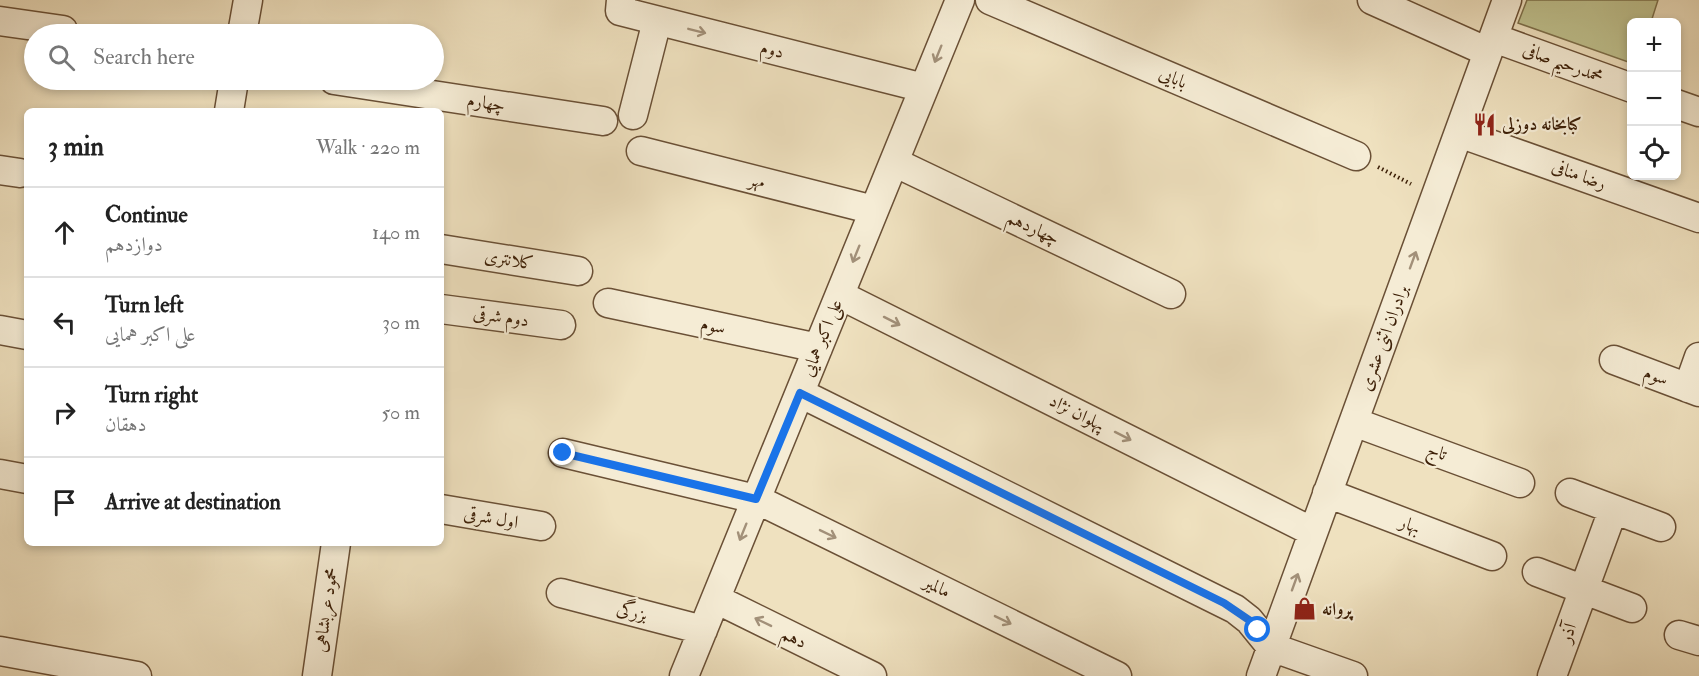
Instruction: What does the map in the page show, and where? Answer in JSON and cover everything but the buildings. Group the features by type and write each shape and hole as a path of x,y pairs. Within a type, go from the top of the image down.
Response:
{"street":[{"path":"244,24 248,0"},
{"name":"علی اکبر همایی","path":"684,676 960,0"},
{"name":"بابایی","path":"990,0 1356,156"},
{"name":"محمدرحیم صافی","path":"1372,0 1491,45 1627,86"},
{"name":"برادران اثنی عشری","path":"1261,676 1507,0"},
{"name":"دوم","path":"620,5 657,21 924,88"},
{"path":"0,21 24,24"},
{"path":"633,115 657,21"},
{"path":"229,108 232,90"},
{"name":"چهارم","path":"366,90 398,100 603,121"},
{"path":"1681,105 1699,112"},
{"name":"رضا منافی","path":"1459,133 1699,218"},
{"name":"مهر","path":"640,151 874,210"},
{"name":"چهاردهم","path":"894,162 1171,294"},
{"name":"کلانتری","path":"444,249 578,271"},
{"name":"پهلوان نژاد","path":"840,295 1313,532"},
{"name":"سوم","path":"608,303 818,348"},
{"name":"دوم شرقی","path":"444,309 561,325"},
{"path":"0,330 24,334"},
{"path":"1694,390 1699,357"},
{"name":"سوم","path":"1614,360 1694,390"},
{"path":"800,393 1224,603 1249,620 1271,647 1353,676"},
{"name":"تاج","path":"1354,422 1520,483"},
{"name":"مالمیر","path":"563,453 756,499 1118,676"},
{"path":"0,474 24,478"},
{"name":"بهار","path":"1328,493 1492,556"},
{"path":"1570,493 1661,527"},
{"name":"اول شرقی","path":"444,510 541,526"},
{"name":"آذر","path":"1552,676 1613,510"},
{"name":"محمود عربشاهی","path":"317,676 336,546"},
{"path":"1537,572 1632,608"},
{"name":"بزرگی","path":"561,593 703,630"},
{"name":"دهم","path":"716,599 872,676"},
{"path":"0,651 137,676"}],"path":[{"path":"1356,156 1436,196"}],"green space":[{"path":"1527,0 1658,0 1652,18 1627,18 1627,62 1518,23"}],"place":[{"name":"کبابخانه دوزلی","path":"1484,124"},
{"name":"پروانه","path":"1304,609"}],"route":[{"path":"563,453 756,499 800,393 1224,603 1249,620 1258,630"}]}
